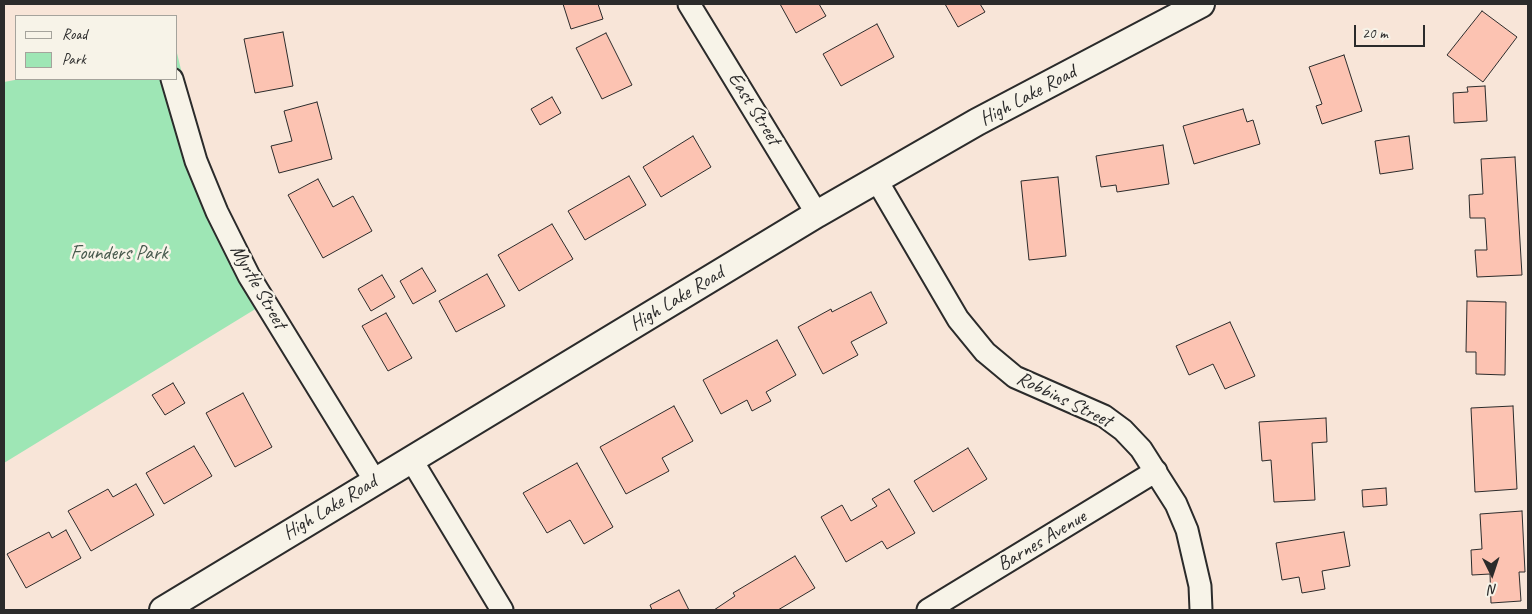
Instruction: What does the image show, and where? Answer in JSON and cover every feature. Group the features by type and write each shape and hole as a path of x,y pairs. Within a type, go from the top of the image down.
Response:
{"street":[{"name":"East Street","path":"689,4 817,214"},
{"name":"High Lake Road","path":"163,610 876,179 977,122 1201,4"},
{"name":"Myrtle Street","path":"172,80 196,161 217,212 249,276 375,481"},
{"name":"Robbins Street","path":"876,179 958,319 985,352 1015,377 1104,416 1124,430 1142,449 1176,504 1187,530 1200,586 1201,610"},
{"path":"410,459 502,610"},
{"name":"Barnes Avenue","path":"928,610 1156,471"}],"green space":[{"name":"Founders Park","path":"178,57 194,123 222,203 275,297 4,463 4,82 15,80 178,80"}],"building":[{"path":"563,4 598,4 603,19 571,29"},
{"path":"780,4 819,4 826,16 796,33"},
{"path":"945,4 980,4 985,12 958,27"},
{"path":"1482,11 1517,37 1483,82 1447,55"},
{"path":"877,24 894,57 841,86 823,54"},
{"path":"283,32 293,86 255,93 244,39"},
{"path":"606,33 632,85 602,99 576,48"},
{"path":"1344,55 1362,111 1322,124 1316,106 1322,104 1309,67"},
{"path":"1485,86 1487,121 1454,123 1453,93 1468,92 1467,87"},
{"path":"552,97 561,113 540,125 531,109"},
{"path":"317,102 332,159 279,173 271,146 292,141 284,111"},
{"path":"1243,109 1247,122 1253,120 1260,144 1194,164 1183,126"},
{"path":"693,136 711,167 661,197 643,167"},
{"path":"1409,136 1413,169 1380,174 1375,141"},
{"path":"1163,145 1169,184 1117,192 1116,185 1101,187 1096,156"},
{"path":"1515,157 1522,275 1477,277 1475,250 1487,250 1485,218 1470,218 1469,195 1483,194 1481,159"},
{"path":"629,176 646,205 585,240 568,211"},
{"path":"1058,177 1066,256 1029,260 1021,181"},
{"path":"318,179 333,207 353,196 372,231 323,258 288,195"},
{"path":"552,224 573,259 519,291 498,255"},
{"path":"422,268 436,291 413,304 400,281"},
{"path":"487,274 505,306 456,332 439,301"},
{"path":"382,275 395,297 371,311 358,289"},
{"path":"871,292 887,323 851,342 858,355 823,374 798,327 831,309 832,312"},
{"path":"1467,301 1506,302 1505,375 1476,374 1476,352 1466,352"},
{"path":"386,313 412,358 388,371 362,326"},
{"path":"1230,322 1255,376 1225,389 1213,364 1189,375 1176,346"},
{"path":"777,340 796,375 766,392 771,401 752,411 747,400 721,414 703,380"},
{"path":"173,383 185,403 165,415 152,395"},
{"path":"243,393 272,447 235,467 206,413"},
{"path":"674,406 693,441 662,458 669,471 626,494 600,447"},
{"path":"1513,406 1517,489 1475,492 1471,408"},
{"path":"1326,418 1327,442 1312,443 1315,500 1274,502 1271,460 1262,461 1259,422"},
{"path":"194,446 212,476 164,504 146,473"},
{"path":"968,448 987,479 933,512 914,481"},
{"path":"577,463 613,527 584,544 570,520 547,533 523,493"},
{"path":"136,484 154,515 91,551 68,511 108,489 113,497"},
{"path":"1386,488 1387,505 1363,507 1362,490"},
{"path":"889,489 915,533 887,549 882,541 846,562 821,517 842,505 851,521 877,506 872,499"},
{"path":"1522,511 1525,572 1519,572 1521,601 1491,603 1490,574 1472,575 1471,550 1482,549 1480,514"},
{"path":"66,530 81,558 26,588 7,554 49,532 52,538"},
{"path":"1344,532 1350,566 1322,571 1325,589 1302,593 1299,577 1282,580 1276,543"},
{"path":"795,556 815,588 778,610 714,610 735,596 733,593"},
{"path":"679,590 689,610 652,610 650,605"}]}
